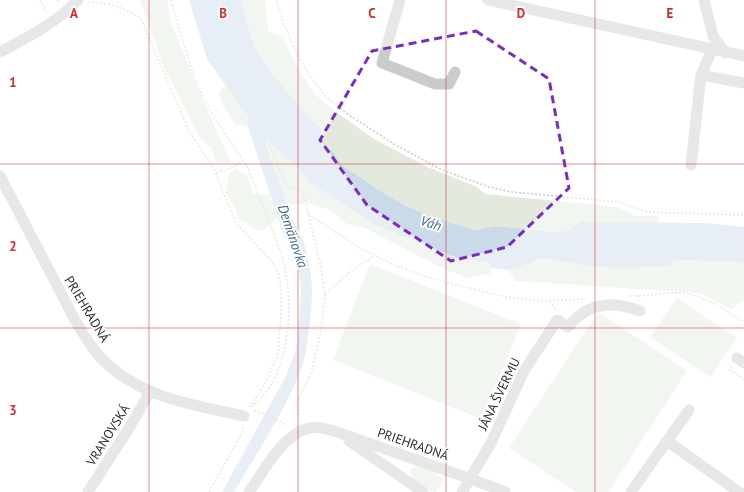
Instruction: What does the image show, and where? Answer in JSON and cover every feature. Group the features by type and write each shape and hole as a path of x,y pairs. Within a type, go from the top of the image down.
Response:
{"street":[{"path":"400,0 382,63 435,84 449,84 455,72"},
{"path":"488,0 700,48 744,56"},
{"path":"704,0 713,36 726,53"},
{"path":"0,52 31,36 52,22 77,1"},
{"path":"700,48 711,40 713,36"},
{"path":"691,165 701,75 712,50"},
{"path":"701,75 744,82"},
{"name":"PRIEHRADNÁ","path":"0,176 75,320 86,339 103,360 136,384 165,398 183,403 247,412"},
{"name":"JÁNA ŠVERMU","path":"462,492 490,445 524,371 557,320 568,327 581,313 596,306 609,305 637,310"},
{"name":"VRANOVSKÁ","path":"88,492 131,425 150,392"},
{"path":"631,492 689,410"},
{"name":"PRIEHRADNÁ","path":"307,429 322,428 337,432 505,492"},
{"path":"249,492 281,446 295,434 307,429"},
{"path":"337,432 423,492"},
{"path":"667,440 739,492"}],"path":[{"path":"40,0 52,22"},
{"path":"171,0 192,69 201,91 213,116 249,172 276,241 284,267 288,294 287,336 283,356 268,389 247,412"},
{"path":"276,0 283,22 297,54 310,76 327,98 349,115 394,144 442,170 489,187 512,192 619,202 646,212 744,215"},
{"path":"77,1 94,2 119,7 133,12 141,19 188,131 216,173 236,223 272,262 279,275 281,319 278,354 256,398 247,412 243,431 209,492"},
{"path":"268,144 284,181 289,187 303,192 321,267 325,295 321,330 312,370 297,404 298,416 307,429"},
{"path":"216,173 228,170 243,161"},
{"path":"308,214 360,248 394,265 430,278 506,297 544,301 587,299"},
{"path":"325,295 342,279 374,255"},
{"path":"624,297 684,293 712,302 744,322"},
{"path":"637,310 639,296"},
{"path":"256,411 285,424"}],"highlighted area":[{"path":"476,31 549,79 569,188 507,247 451,261 367,205 320,140 372,51"}],"shaded area":[{"path":"140,0 167,0 171,23 231,163 216,162 212,148 201,140 165,69"},
{"path":"241,0 265,0 268,32 283,37 293,60 314,93 332,109 374,139 427,167 475,186 486,194 616,207 636,216 659,216 659,223 631,223 553,232 495,226 475,230 433,217 406,206 377,189 342,165 335,154 321,142 322,130 300,107 269,69 255,47 246,21"},
{"path":"226,85 248,116 248,127 235,124 222,104 219,93"},
{"path":"266,137 300,170 308,182 328,195 444,253 460,259 488,262 492,268 490,274 468,278 442,268 367,229 347,224 327,209 309,203 287,205 266,146"},
{"path":"235,168 248,177 253,194 270,195 278,218 265,229 258,231 238,218 236,209 226,193 229,174"},
{"path":"542,258 588,266 616,268 675,260 742,262 744,263 744,300 731,309 700,293 515,281 509,270"},
{"path":"370,264 521,324 482,419 333,360"},
{"path":"677,298 737,338 710,377 650,337"},
{"path":"598,312 687,371 608,492 576,492 509,448"},
{"path":"418,465 429,469 444,479 436,492 426,489 412,477 412,468"}],"water":[{"path":"189,0 241,0 246,21 255,47 269,69 300,107 322,130 321,142 335,154 342,165 377,189 406,206 433,217 475,230 495,226 553,232 571,230 580,222 705,223 744,227 744,263 675,260 669,266 616,268 588,266 542,258 509,270 492,268 488,262 460,259 374,224 308,182 300,170 266,138 266,146 293,221 302,238 307,257 312,289 308,335 305,355 299,375 277,420 234,492 222,492 286,376 296,350 301,286 296,257 292,246 284,236 248,127 248,116 207,59"}],"water label":[{"name":"Váh","path":"431,223"},
{"name":"Demänovka","path":"293,236"}]}
